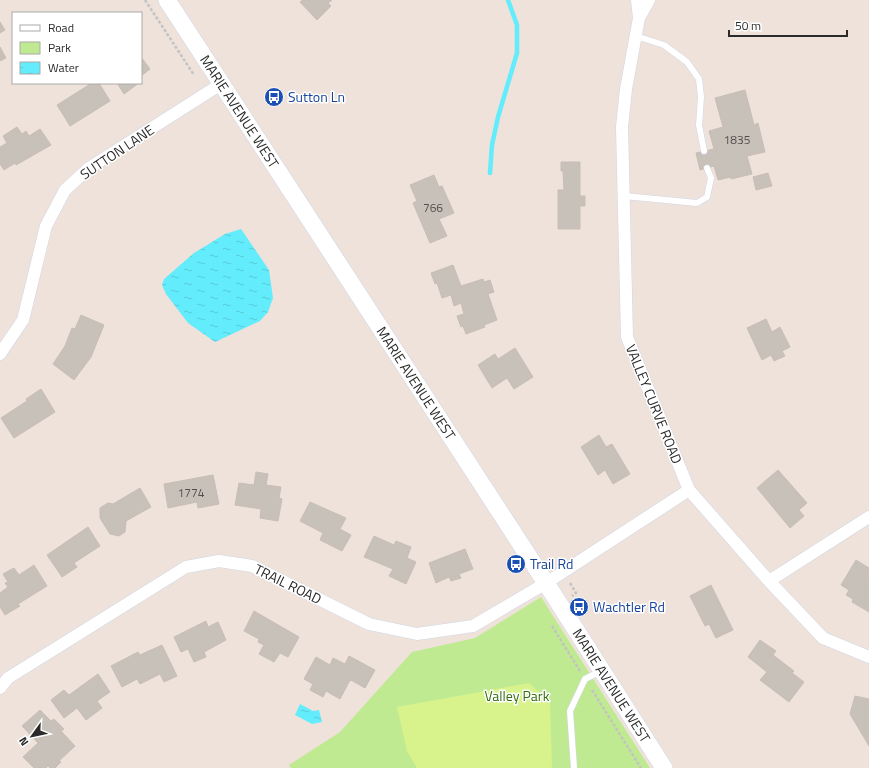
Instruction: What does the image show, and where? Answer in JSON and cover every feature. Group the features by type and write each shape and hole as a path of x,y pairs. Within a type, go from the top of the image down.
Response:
{"street":[{"name":"MARIE AVENUE WEST","path":"167,0 546,582 664,768"},
{"path":"637,0 639,18"},
{"name":"VALLEY CURVE ROAD","path":"650,0 639,18 626,89 622,127 627,337 689,490 769,581 823,638 869,657"},
{"name":"SUTTON LANE","path":"0,354 23,320 46,226 65,190 89,168 221,84"},
{"name":"TRAIL ROAD","path":"0,688 8,678 186,567 220,561 252,566 369,624 417,634 473,626 546,582 689,490"},
{"path":"769,581 869,517"}],"lane":[{"path":"636,36 664,45 687,62 699,79 702,97 700,126 704,151"},
{"path":"624,196 697,204 708,197 711,178 707,168"},
{"path":"574,768 570,711 585,679 602,671"}],"green space":[{"name":"Valley Park","path":"541,597 650,768 291,768 289,765 340,732 412,652 475,638"},
{"path":"529,683 550,703 552,768 417,768 407,751 397,707"}],"water":[{"path":"241,229 269,270 273,298 268,312 260,321 215,342 188,323 166,294 162,285 164,279 194,253 225,234"},
{"path":"300,704 313,711 319,710 322,722 312,724 295,715"}],"building":[{"path":"303,0 332,0 328,3 331,6 317,20 300,2"},
{"path":"0,22 5,30 0,33"},
{"path":"0,47 6,58 0,61"},
{"path":"142,58 150,69 142,75"},
{"path":"90,84 100,84 110,101 70,126 57,105"},
{"path":"118,84 138,84 124,94"},
{"path":"745,90 754,125 758,123 765,152 747,156 752,174 731,179 731,177 718,180 714,166 700,170 696,153 714,149 709,131 723,127 715,98"},
{"path":"17,127 22,134 26,131 29,136 40,129 51,145 16,165 15,163 4,170 0,164 0,147 7,143 3,136"},
{"path":"561,162 580,162 580,196 585,196 585,206 580,206 580,229 558,229 558,190 564,190"},
{"path":"768,173 772,186 756,190 753,177"},
{"path":"434,175 439,187 442,186 454,213 439,219 447,236 430,243 413,203 417,201 410,185"},
{"path":"453,265 461,286 483,279 484,282 490,280 494,292 488,294 497,320 484,325 485,327 466,334 463,326 461,327 457,316 464,314 461,303 454,306 451,295 442,298 437,283 435,284 431,273"},
{"path":"81,315 104,325 91,357 74,380 53,364 65,346 72,328 75,329"},
{"path":"766,319 772,332 780,327 790,347 782,351 785,356 774,361 771,355 762,360 747,328"},
{"path":"515,348 533,377 514,389 507,378 492,388 478,365 495,354 498,359"},
{"path":"41,389 55,412 14,438 1,418 27,401 26,399"},
{"path":"599,435 606,447 612,444 630,474 613,484 605,470 598,475 581,447"},
{"path":"778,470 807,503 799,510 804,516 790,528 757,488"},
{"path":"256,472 268,474 266,485 281,487 279,498 282,499 278,521 260,518 261,509 235,505 239,483 254,485"},
{"path":"213,475 219,504 198,508 197,502 168,508 164,484"},
{"path":"140,488 151,507 126,521 125,532 119,536 110,534 100,518 100,508 108,503 113,504"},
{"path":"310,502 346,518 340,529 351,535 342,551 320,540 323,533 300,521"},
{"path":"88,527 100,546 74,563 77,567 62,577 47,555"},
{"path":"374,536 394,545 396,541 411,547 407,558 416,562 406,584 389,576 393,569 364,557"},
{"path":"465,549 473,569 459,574 461,578 451,581 449,577 436,583 429,563"},
{"path":"856,560 869,568 869,612 852,602 853,599 846,595 849,590 841,585"},
{"path":"34,565 47,586 18,604 20,606 5,615 0,607 0,593 8,587 5,583 8,582 3,574 14,568 19,575"},
{"path":"711,585 733,630 716,638 709,624 705,626 690,596"},
{"path":"254,611 299,637 288,657 280,653 274,662 259,654 264,645 258,642 259,639 244,631"},
{"path":"206,621 208,627 218,622 226,640 204,652 206,657 194,662 188,649 181,652 174,637"},
{"path":"760,640 776,651 773,655 794,671 792,673 804,682 789,702 760,680 767,672 748,657"},
{"path":"162,645 177,676 164,682 160,674 140,684 137,679 122,687 111,666 138,652 140,655"},
{"path":"349,656 375,670 365,688 351,680 340,699 326,691 323,697 310,690 313,684 304,679 316,657 330,665 333,658 345,664"},
{"path":"98,674 110,692 97,701 102,708 86,720 77,708 64,718 51,700 64,690 69,695"},
{"path":"855,696 869,699 869,746 850,714"},
{"path":"40,710 51,721 54,719 64,729 61,731 75,746 59,761 61,762 55,768 50,768 48,766 46,768 34,768 23,757 38,743 22,726"}],"waterway":[{"path":"490,173 492,145 498,117 517,53 517,25 508,0"}],"place":[{"name":"Sutton Ln","path":"274,97"},
{"name":"Trail Rd","path":"516,564"},
{"name":"Wachtler Rd","path":"579,607"}]}
